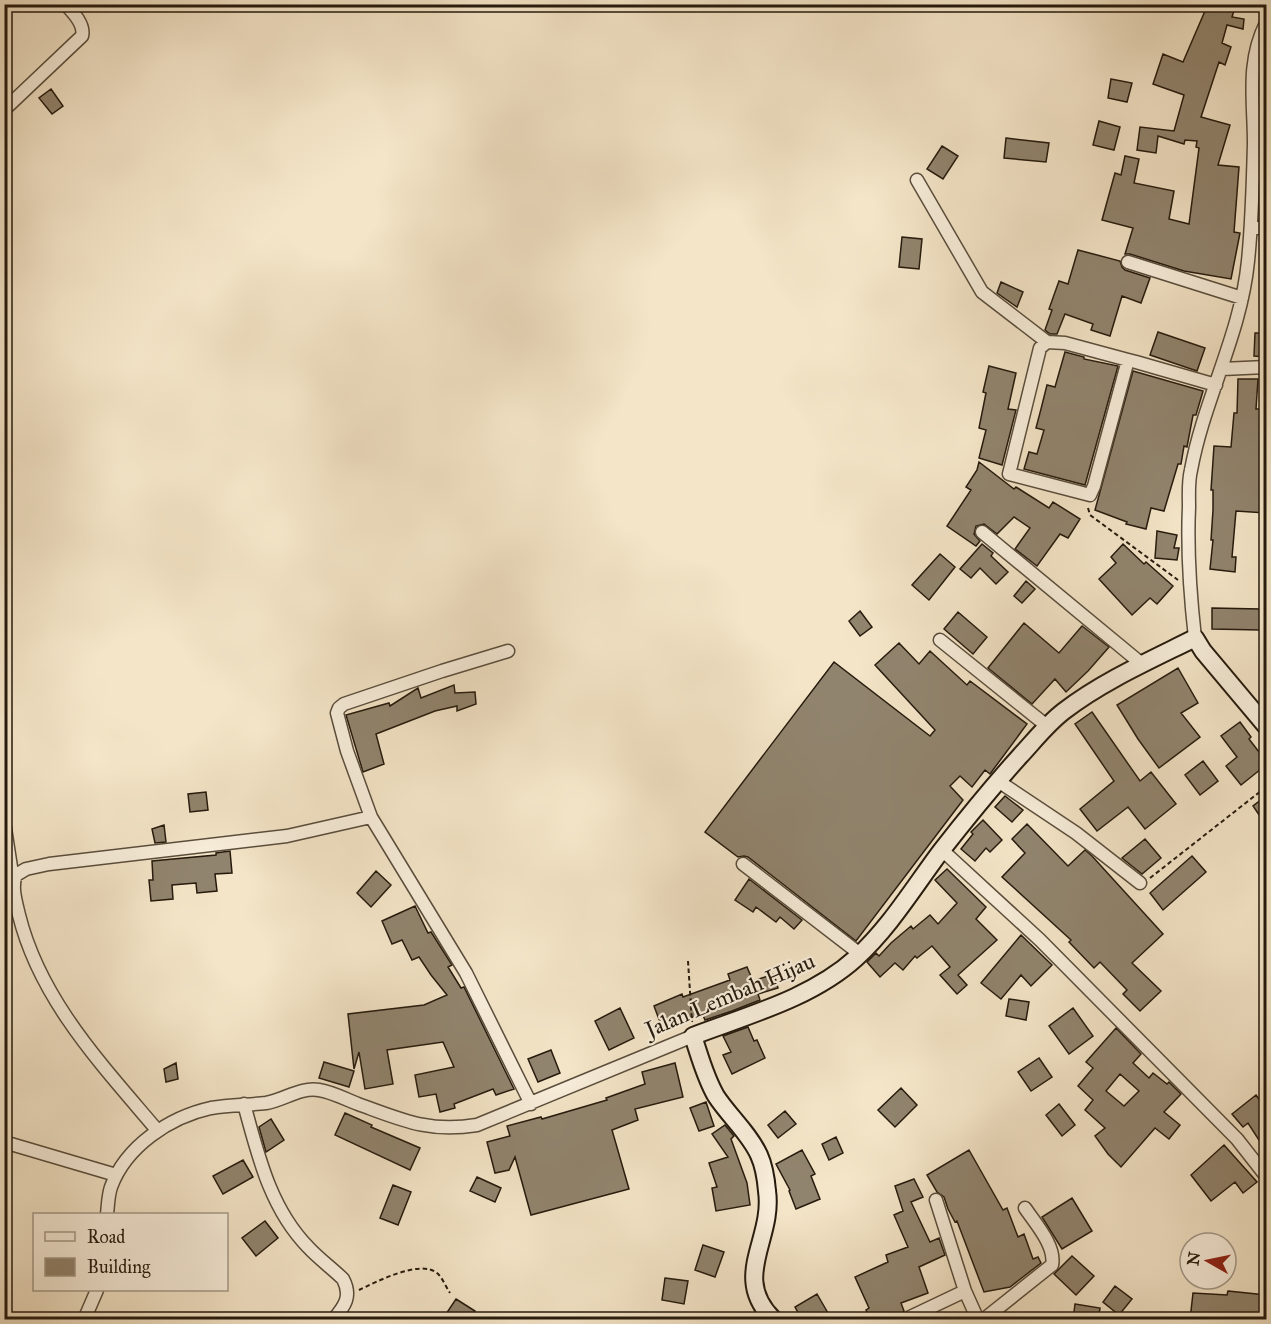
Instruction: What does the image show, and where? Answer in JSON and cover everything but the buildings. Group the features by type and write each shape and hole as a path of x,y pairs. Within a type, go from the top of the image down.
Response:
{"street":[{"path":"4,110 82,36 83,31 80,24 66,4"},
{"path":"1266,23 1252,68 1254,142 1248,263 1242,298 1190,473 1188,529 1195,638 1203,651 1266,726"},
{"path":"917,180 982,292 1047,342 1065,343 1216,385"},
{"path":"1251,228 1266,228"},
{"path":"1128,262 1242,298"},
{"path":"1047,342 1040,348 1009,474 1089,496 1094,486 1128,360"},
{"path":"1222,369 1266,367"},
{"path":"982,532 1143,665"},
{"name":"Jalan Lembah Hijau","path":"107,1213 110,1189 116,1175 132,1155 157,1130 176,1119 195,1112 279,1100 308,1089 318,1090 404,1120 441,1128 477,1125 799,995 827,980 858,956 891,920 942,850 998,780 1064,710 1100,688 1195,638"},
{"path":"940,640 1047,726"},
{"path":"508,651 442,670 344,704 337,713 346,751 371,817 466,973 531,1104"},
{"path":"998,780 1076,833 1140,883"},
{"path":"10,877 19,872 49,864 287,836 371,817"},
{"path":"4,822 10,877 22,927 36,962 60,1007 84,1044 157,1130"},
{"path":"942,850 1057,957 1237,1139 1266,1176"},
{"path":"743,864 858,956"},
{"path":"693,1036 706,1076 717,1097 760,1156 768,1194 768,1214 757,1260 754,1287 758,1299 774,1320"},
{"path":"243,1104 261,1166 275,1200 301,1239 343,1279 348,1290 346,1303 333,1320"},
{"path":"4,1142 116,1175"},
{"path":"936,1200 965,1291 978,1320"},
{"path":"983,1320 1052,1265 1050,1246 1026,1208"},
{"path":"84,1320 97,1291"},
{"path":"904,1320 965,1291"}],"path":[{"path":"1089,496 1090,514 1190,588"},
{"path":"1140,883 1144,883 1266,787"},
{"path":"688,961 693,1036"},
{"path":"348,1295 412,1269 430,1269 438,1273 450,1293"}]}
